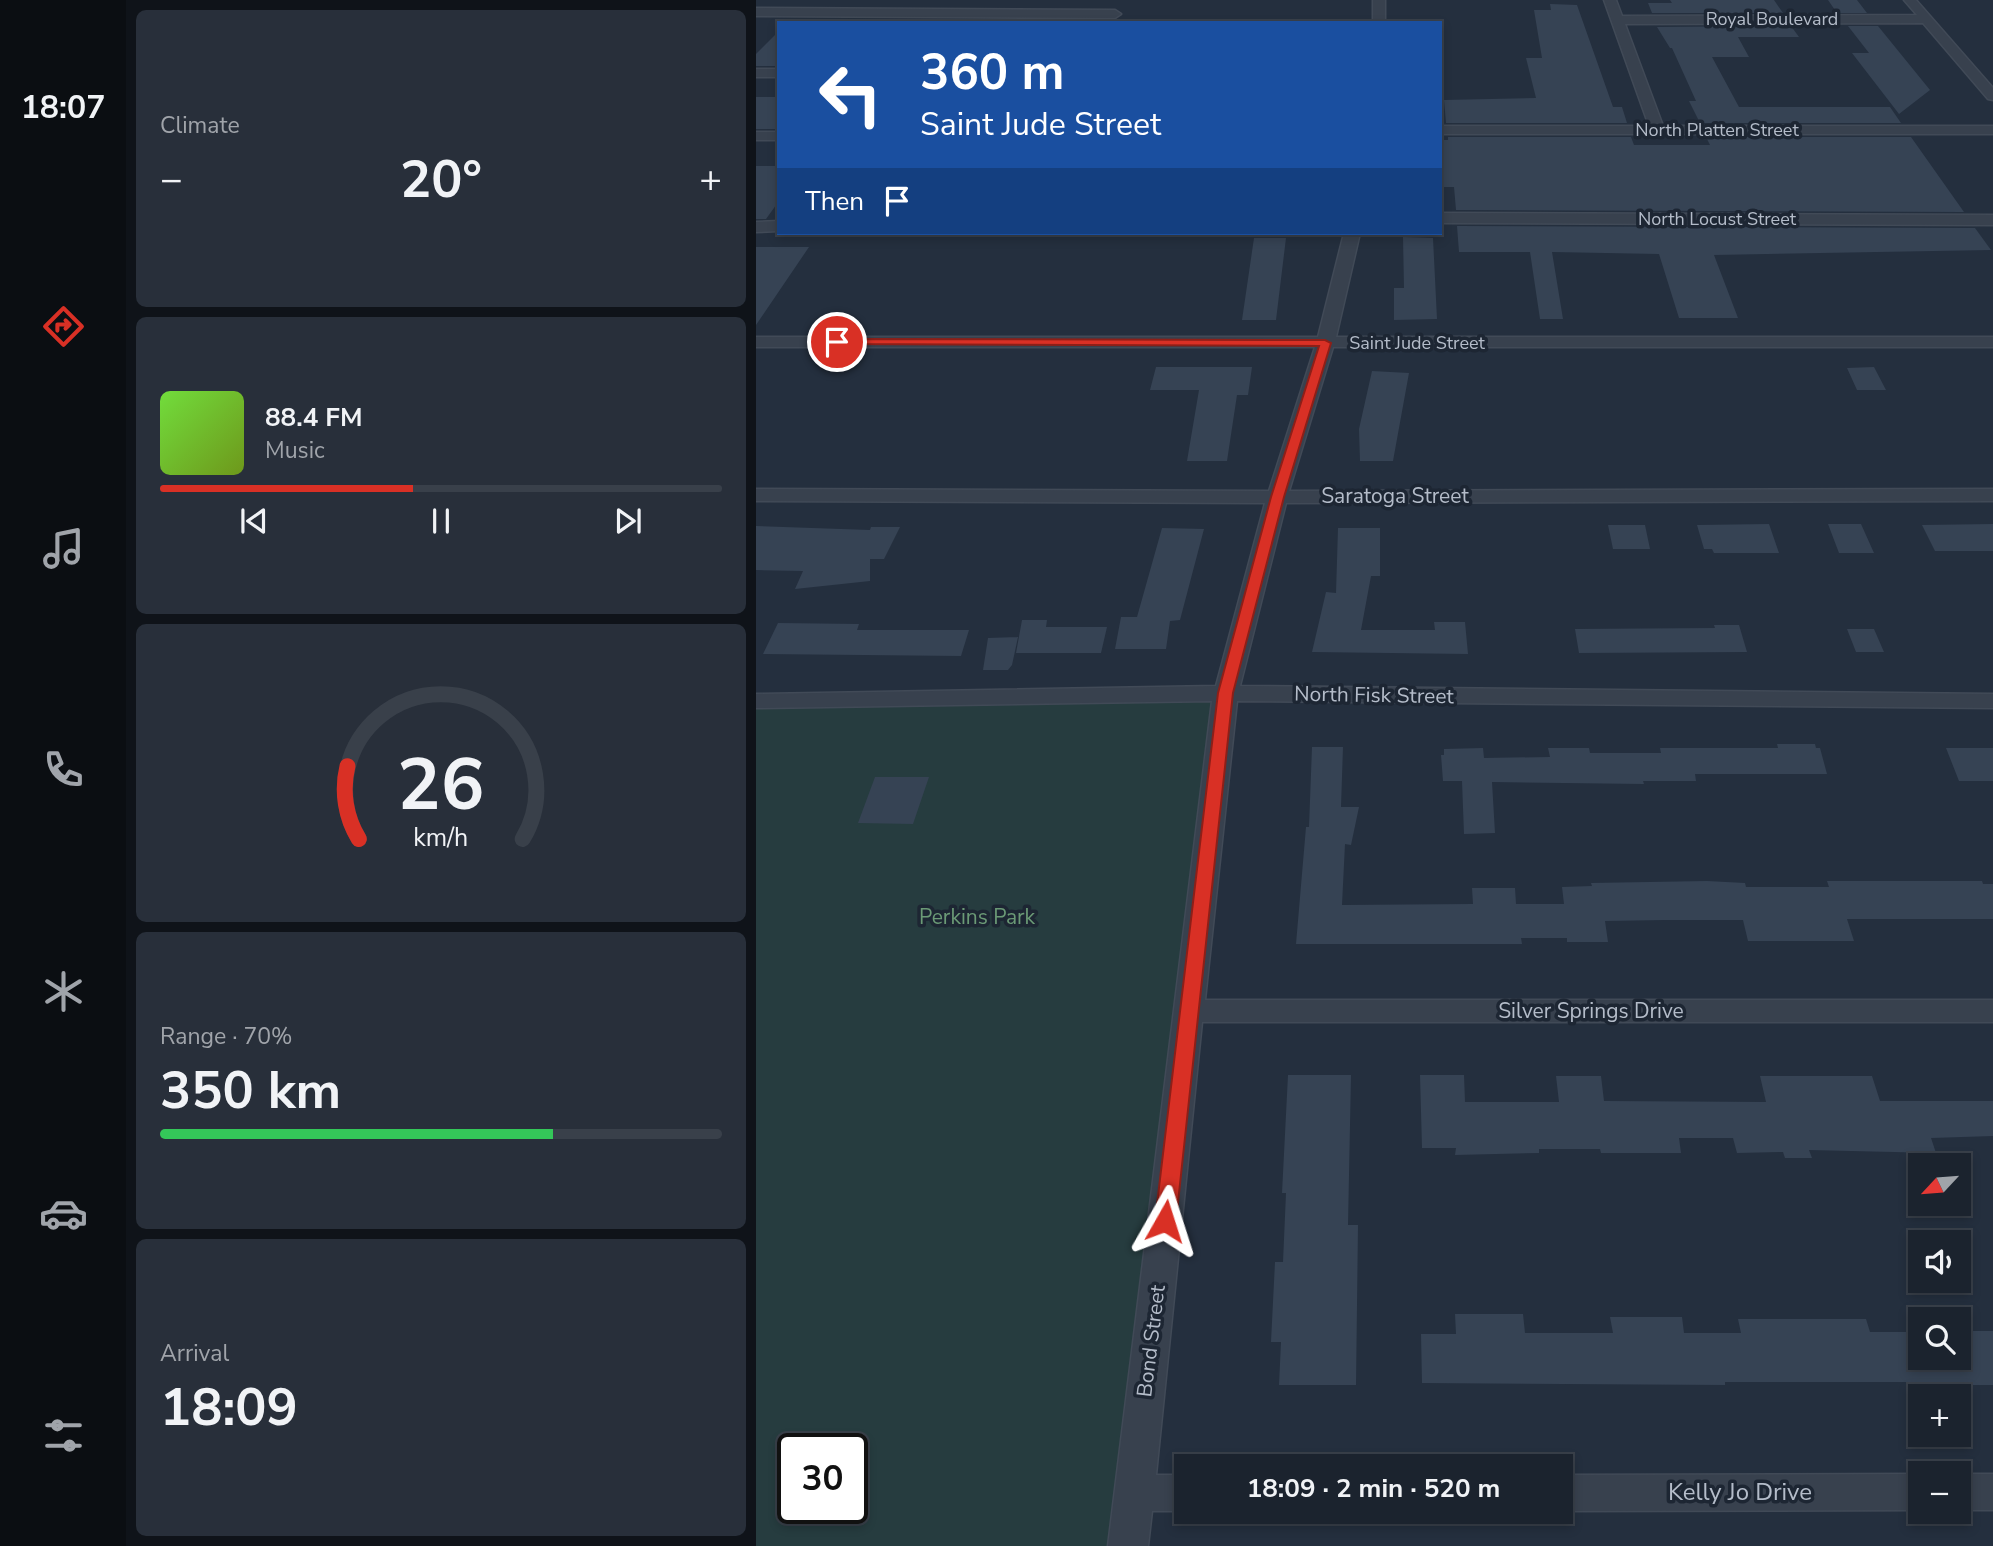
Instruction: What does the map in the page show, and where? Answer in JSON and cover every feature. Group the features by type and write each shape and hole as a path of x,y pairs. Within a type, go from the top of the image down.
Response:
{"street":[{"path":"756,15 769,0"},
{"path":"756,15 1113,19 1121,0"},
{"path":"1378,21 1379,0"},
{"path":"1609,0 1658,130"},
{"path":"1910,0 1993,96"},
{"name":"Royal Boulevard","path":"1617,20 1927,19"},
{"path":"756,73 777,73"},
{"name":"North Platten Street","path":"1442,130 1993,130"},
{"path":"756,136 777,136"},
{"name":"North Locust Street","path":"1442,218 1993,220"},
{"path":"756,227 777,226"},
{"name":"Bond Street","path":"1128,1546 1226,693 1277,497 1325,343 1352,235"},
{"name":"Saint Jude Street","path":"756,342 1993,342"},
{"name":"Saratoga Street","path":"756,495 1993,495"},
{"name":"North Fisk Street","path":"756,701 1226,693 1993,701"},
{"name":"Silver Springs Drive","path":"1189,1011 1993,1011"},
{"name":"Kelly Jo Drive","path":"1573,1493 1908,1492"},
{"path":"1971,1492 1993,1492"},
{"path":"1134,1493 1174,1493"}],"green space":[{"name":"Perkins Park","path":"1226,693 1126,1546 756,1546 756,700"}],"building":[{"path":"1670,0 1774,0 1783,13 1652,13 1648,3 1672,3"},
{"path":"1828,0 1857,0 1867,13 1837,13"},
{"path":"1550,4 1577,5 1613,107 1622,107 1627,123 1446,123 1444,100 1536,98 1526,58 1542,58 1534,10 1551,10"},
{"path":"1791,26 1799,37 1738,37 1749,57 1712,57 1739,107 1890,107 1901,123 1700,123 1689,101 1696,101 1672,48 1657,27"},
{"path":"1848,26 1878,26 1930,90 1899,114 1852,53 1869,53"},
{"path":"777,33 777,66 756,66 756,54"},
{"path":"756,97 777,97 777,129 756,129"},
{"path":"1448,137 1631,137 1634,145 1710,145 1706,137 1911,137 1964,212 1456,210 1454,187 1442,187 1442,140 1448,140"},
{"path":"756,166 777,166 777,204 766,219 756,219"},
{"path":"1457,226 1975,228 1991,250 1714,255 1738,318 1679,318 1659,254 1552,252 1563,319 1540,319 1530,252 1459,252"},
{"path":"1403,237 1433,238 1437,319 1394,320 1394,288 1404,288"},
{"path":"1254,238 1286,238 1276,320 1242,320"},
{"path":"756,247 809,247 756,325"},
{"path":"1156,367 1252,367 1248,395 1237,395 1227,461 1187,461 1199,390 1150,390"},
{"path":"1874,367 1886,390 1857,390 1847,368"},
{"path":"1372,371 1409,373 1393,461 1360,461 1359,429"},
{"path":"1769,524 1779,553 1714,553 1712,549 1704,549 1697,525"},
{"path":"1828,524 1861,524 1874,553 1839,553"},
{"path":"1993,524 1993,551 1935,551 1922,525"},
{"path":"1608,525 1645,525 1650,549 1613,549"},
{"path":"756,526 870,530 871,527 900,527 884,559 870,559 870,581 795,589 803,571 756,570"},
{"path":"1162,528 1204,529 1180,620 1170,621 1166,649 1115,649 1121,617 1137,617"},
{"path":"1338,528 1380,528 1380,576 1371,576 1361,630 1435,630 1434,622 1465,622 1468,654 1312,652 1326,592 1336,593"},
{"path":"1022,620 1047,620 1046,627 1107,627 1101,653 1016,653"},
{"path":"778,623 859,624 857,630 969,630 961,656 763,654"},
{"path":"1714,625 1739,625 1747,652 1579,653 1575,629 1715,628"},
{"path":"1847,629 1874,629 1884,652 1856,652"},
{"path":"1018,637 1012,665 1008,670 983,670 988,638"},
{"path":"1777,744 1815,744 1816,748 1820,748 1827,774 1695,774 1696,781 1643,781 1644,784 1492,782 1495,833 1464,834 1462,781 1443,781 1441,755 1444,755 1444,749 1483,748 1484,758 1550,757 1548,748 1589,748 1590,753 1661,753 1660,748 1778,748"},
{"path":"1312,747 1343,747 1341,807 1359,807 1351,845 1345,844 1342,905 1473,904 1472,888 1515,888 1516,904 1564,904 1562,887 1592,886 1591,883 1707,881 1745,883 1746,887 1829,887 1827,881 1982,881 1983,884 1993,884 1993,919 1847,919 1854,941 1748,941 1743,920 1665,920 1605,921 1608,942 1567,942 1567,938 1521,938 1522,944 1296,944 1306,827 1309,827"},
{"path":"1946,748 1993,748 1993,781 1959,781"},
{"path":"875,777 929,777 913,824 858,823"},
{"path":"1288,1075 1351,1075 1348,1225 1358,1225 1356,1385 1279,1385 1281,1342 1271,1342 1275,1262 1283,1262 1286,1193 1282,1193"},
{"path":"1420,1075 1464,1075 1465,1102 1559,1102 1556,1076 1601,1076 1604,1101 1766,1102 1760,1076 1872,1076 1880,1101 1993,1101 1993,1136 1931,1138 1936,1153 1809,1150 1812,1158 1785,1158 1783,1152 1737,1153 1733,1138 1679,1138 1681,1153 1601,1153 1600,1149 1539,1149 1539,1153 1455,1155 1456,1148 1422,1148"},
{"path":"1455,1314 1523,1314 1525,1333 1613,1333 1610,1317 1682,1317 1684,1333 1741,1333 1738,1319 1866,1319 1870,1332 1908,1332 1908,1370 1971,1370 1971,1331 1993,1331 1993,1385 1933,1382 1725,1382 1725,1385 1422,1383 1421,1334 1456,1334"}],"route":[{"path":"837,342 1325,343 1277,497 1226,693 1220,726 1165,1221"}]}
